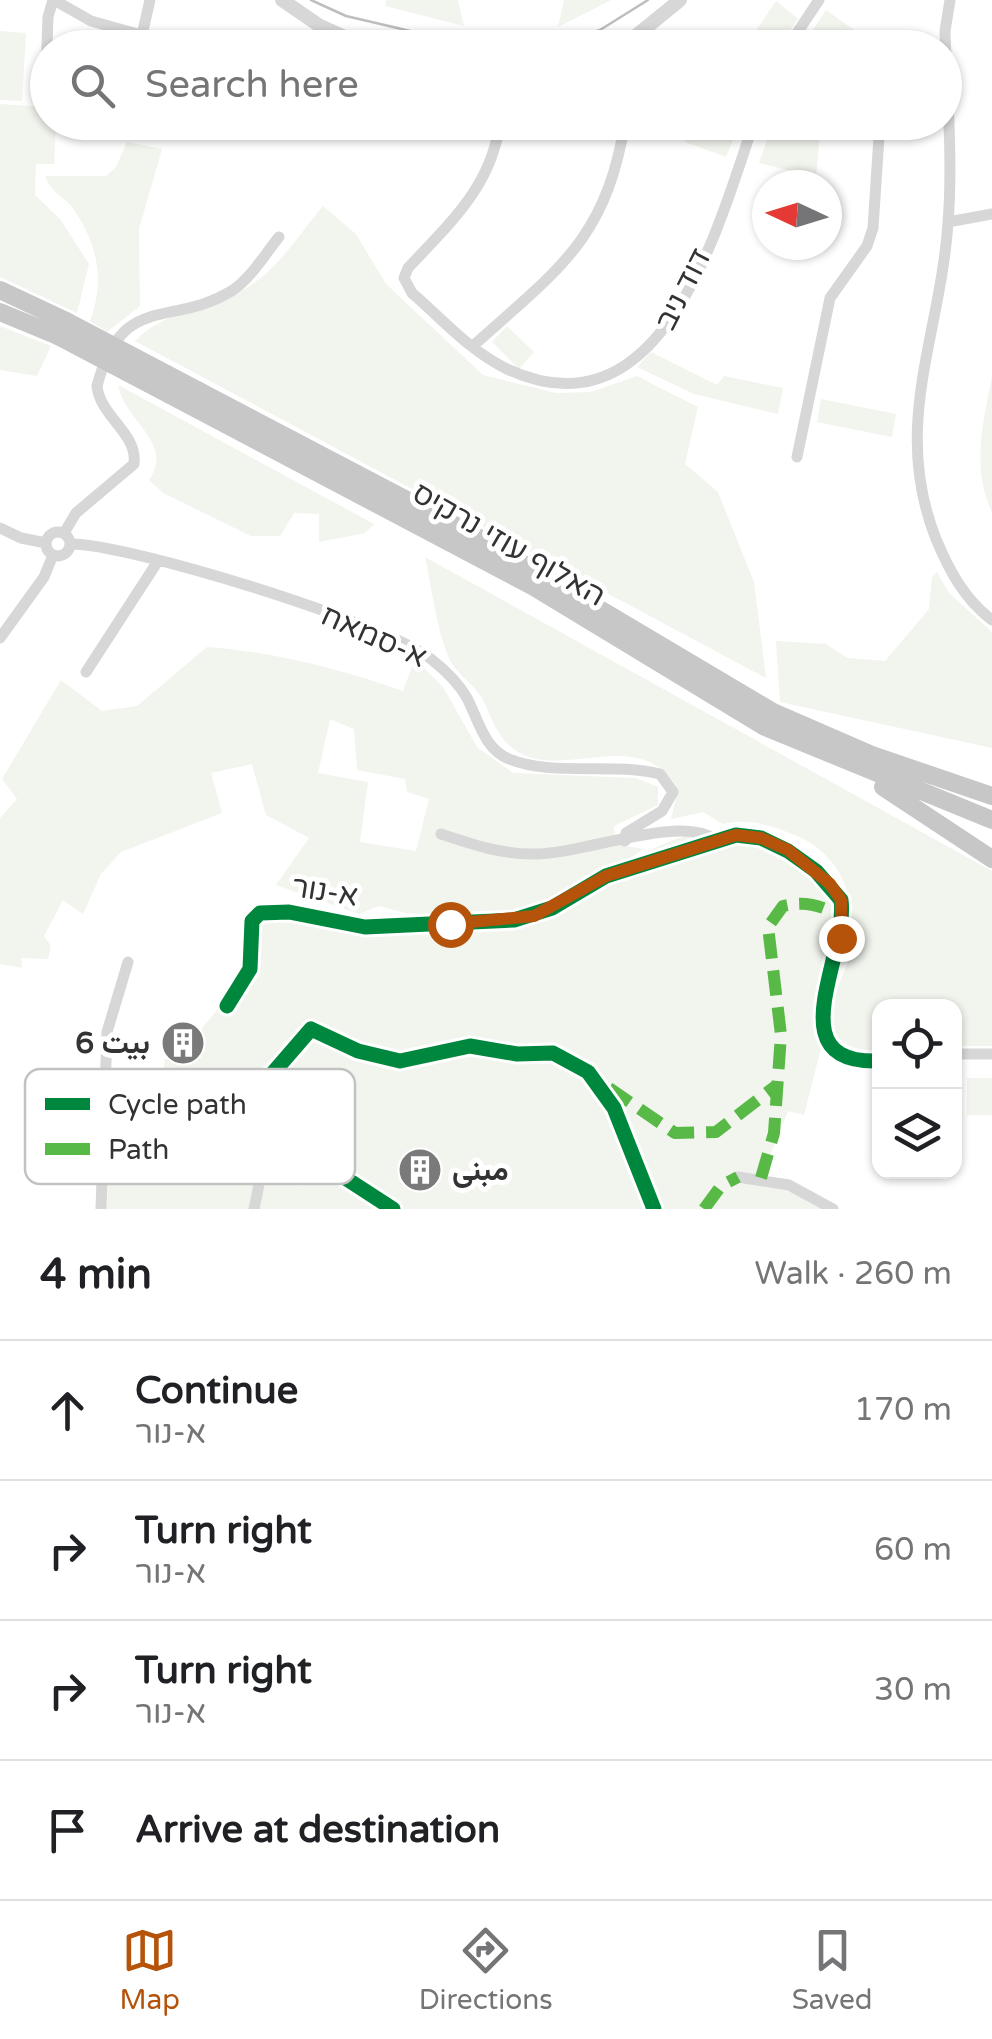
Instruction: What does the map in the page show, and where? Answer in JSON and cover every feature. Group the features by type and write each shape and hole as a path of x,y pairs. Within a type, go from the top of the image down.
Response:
{"highway":[{"name":"האלוף עוזי נרקיס","path":"0,290 62,329 195,398 483,540 773,712 924,774 992,796"},
{"name":"האלוף עוזי נרקיס","path":"0,312 62,329"},
{"name":"האלוף עוזי נרקיס","path":"195,398 534,586 765,727 840,761 992,820"},
{"path":"840,761 992,859"},
{"path":"924,774 992,788"}],"street":[{"path":"47,30 53,0 113,30"},
{"path":"143,30 150,0"},
{"path":"274,0 312,30"},
{"path":"282,0 329,30"},
{"path":"643,30 680,0"},
{"path":"799,30 819,0"},
{"path":"947,30 950,0"},
{"name":"דוד ניב","path":"496,140 477,193 408,268 404,278 412,293 473,346 504,368 542,380 601,376 635,360 662,334 684,300 747,140"},
{"path":"473,346 569,258 593,227 608,197 621,140"},
{"path":"796,458 830,298 867,246 873,228 879,140"},
{"path":"948,140 950,221 938,308 917,410 916,466 924,507 948,566 967,596 992,620"},
{"path":"950,221 992,214"},
{"path":"53,555 64,554 76,512 134,464 133,446 104,412 97,386 126,328 140,318 231,291 279,237"},
{"path":"0,528 46,543 53,555"},
{"path":"46,543 52,533 67,538"},
{"name":"א-סמאח","path":"67,538 114,548 312,608 426,654 465,695 496,752 511,760 660,774 674,792 670,802 626,833 625,840"},
{"path":"0,638 44,577 53,555"},
{"path":"86,672 158,561"},
{"path":"441,834 490,850 531,854 690,830 716,840"},
{"name":"א-נור","path":"227,1006 250,969 252,921 260,912 289,912 356,926 514,920 552,908 606,876 736,835 761,838 788,850 830,884 841,900 844,917 840,945 821,1008 824,1036 844,1057 872,1060"},
{"path":"106,1069 107,1032 128,962"},
{"path":"276,1069 312,1029 358,1051 400,1061 470,1046 516,1054 553,1053 588,1072 614,1108 654,1209"},
{"path":"962,1054 992,1054"},
{"path":"738,1177 788,1185 834,1209"},
{"path":"102,1209 103,1184"},
{"path":"254,1209 259,1184"},
{"path":"354,1184 392,1209"}],"shaded area":[{"path":"386,0 458,0 464,26 385,6"},
{"path":"564,0 611,0 558,27"},
{"path":"776,1 798,19 791,30 756,30"},
{"path":"826,10 854,30 813,30"},
{"path":"0,31 26,33 22,101 0,100"},
{"path":"0,104 30,106 30,140 55,140 54,164 36,164 35,195 60,219 89,264 77,313 0,277"},
{"path":"685,140 733,140 726,157"},
{"path":"767,140 819,140 817,170 788,170 759,163"},
{"path":"127,142 162,149 139,229 140,306 107,332 90,321 98,278 89,236 74,210 45,176 106,176 116,167"},
{"path":"323,206 356,234 386,284 483,375 556,393 591,392 637,376 698,407 685,464 718,492 754,582 766,678 135,341 161,322 248,287 279,260"},
{"path":"0,326 51,346 37,376 0,370"},
{"path":"507,326 534,352 519,369 492,342"},
{"path":"651,352 717,385 724,376 783,388 778,414 694,394 637,367"},
{"path":"992,376 992,512 980,462"},
{"path":"118,385 374,524 365,533 319,542 319,514 294,513 280,536 251,536 163,493 149,480 156,455 152,443 129,410"},
{"path":"821,399 896,414 892,437 817,422"},
{"path":"425,557 992,871 992,1046 962,1046 962,999 872,999 872,1050 844,1042 834,1029 832,1008 849,958 852,921 846,887 827,857 814,845 769,826 751,822 723,824 703,812 671,819 678,790 662,770 644,760 623,756 556,761 515,750 499,733 482,698 448,656"},
{"path":"937,572 949,593 992,632 992,748 780,702 776,641 826,644 848,658 885,661 929,609 932,577"},
{"path":"207,647 306,663 403,691 415,659 443,687 477,747 513,773 636,778 658,787 658,805 614,826 616,844 644,849 616,867 670,841 708,835 773,849 812,871 841,900 824,1036 804,1115 788,1111 763,1173 742,1176 799,1190 833,1209 107,1209 107,1184 355,1184 355,1069 164,1069 165,1059 198,1061 202,1028 256,964 249,922 252,911 290,906 354,923 389,915 419,924 477,917 405,913 379,906 359,914 276,885 309,838 266,815 252,764 211,773 222,813 121,852 101,874 83,914 63,900 44,936 51,946 48,959 21,958 22,968 0,964 0,818 17,799 2,779 61,680 102,711 137,706","holes":["330,719 354,729 357,770 405,779 407,792 429,799 416,851 360,842 368,782 318,773"]},
{"path":"967,1078 992,1078 992,1115 967,1115"}],"tram line":[{"path":"311,0 346,16 406,30"},
{"path":"600,30 648,0"}],"marked path":[{"path":"761,1178 774,1133 781,1035 768,927 783,906 792,904 814,905 843,917"},
{"path":"609,1088 675,1133 716,1132 777,1085"},
{"path":"704,1209 721,1186 738,1177"}],"cycle path":[{"path":"227,1006 250,969 252,921 260,913 289,912 365,927 514,920 552,908 606,876 736,835 761,838 788,851 816,871 841,900 841,923 824,1003 824,1027 831,1045 849,1058 872,1060"},
{"path":"276,1069 311,1029 358,1051 400,1061 470,1046 517,1054 553,1053 588,1072 614,1108 654,1209"},
{"path":"354,1184 393,1209"}],"place":[{"name":"بيت 6","path":"183,1043"},
{"name":"مبنى","path":"420,1170"}],"route":[{"path":"450,924 534,916 606,876 736,835 761,838 788,850 830,884 841,900 841,938"}]}
